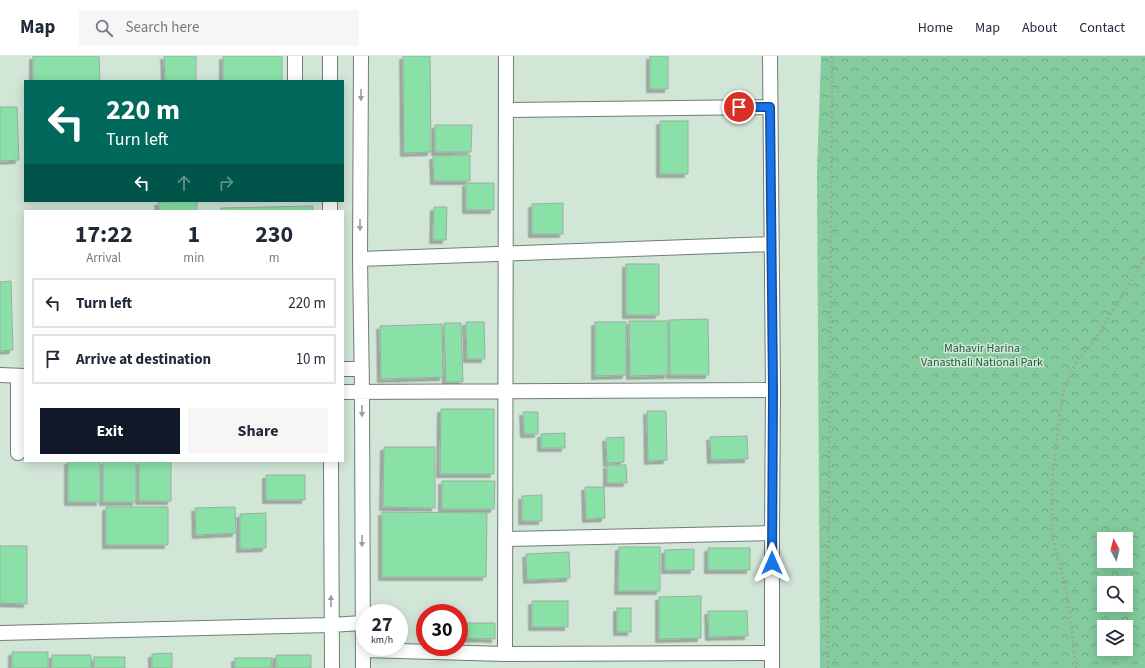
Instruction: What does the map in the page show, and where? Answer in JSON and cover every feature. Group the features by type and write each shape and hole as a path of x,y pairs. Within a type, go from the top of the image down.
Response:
{"street":[{"path":"295,56 295,80"},
{"path":"330,56 330,80"},
{"path":"361,56 360,259 362,369 362,604"},
{"path":"504,654 506,539 506,56"},
{"path":"770,56 773,390 772,668"},
{"path":"506,110 770,107"},
{"path":"360,259 506,252 772,244"},
{"path":"344,369 362,369"},
{"path":"0,375 22,376 18,453"},
{"path":"344,392 506,390 773,390"},
{"path":"331,462 332,668"},
{"path":"506,539 772,533"},
{"path":"0,633 356,623"},
{"path":"408,651 504,654 772,653"},
{"path":"363,656 363,668"}],"path":[{"path":"828,668 832,56"},
{"path":"1076,668 1067,593 1052,537 1052,482 1064,390 1076,362 1094,341 1145,258"}],"green space":[{"name":"Mahavir Harina Vanasthali National Park","path":"821,56 1145,56 1145,668 820,668 817,171"}],"building":[{"path":"33,56 99,56 100,80 33,80"},
{"path":"164,56 196,56 196,80 165,80"},
{"path":"223,56 282,56 282,80 223,80"},
{"path":"403,56 430,56 431,152 404,153"},
{"path":"650,56 668,56 668,89 650,89"},
{"path":"0,107 17,107 19,160 0,161"},
{"path":"660,121 688,121 688,174 660,174"},
{"path":"435,125 472,125 471,152 435,152"},
{"path":"470,155 470,181 434,181 433,156"},
{"path":"466,183 494,183 494,210 466,210"},
{"path":"158,202 197,202 197,210 159,210"},
{"path":"563,203 563,234 532,234 532,204"},
{"path":"313,206 313,210 221,210 221,208"},
{"path":"434,207 447,207 446,240 433,240"},
{"path":"626,264 659,264 659,315 626,315"},
{"path":"11,281 13,350 0,351 0,282"},
{"path":"708,319 709,375 670,375 669,320"},
{"path":"629,321 668,321 668,375 630,376"},
{"path":"466,322 484,322 485,359 467,359"},
{"path":"595,322 626,322 626,375 595,376"},
{"path":"444,323 461,323 463,382 446,382"},
{"path":"442,324 443,377 381,379 380,326"},
{"path":"441,409 494,409 494,474 440,474"},
{"path":"647,411 666,411 667,460 648,461"},
{"path":"523,412 538,412 538,434 524,434"},
{"path":"565,433 565,448 541,448 541,434"},
{"path":"747,436 748,459 711,460 710,437"},
{"path":"624,437 624,462 607,463 606,438"},
{"path":"384,447 435,447 435,508 383,507"},
{"path":"68,462 100,462 100,502 68,502"},
{"path":"103,462 136,462 136,502 103,502"},
{"path":"139,462 171,462 171,501 139,501"},
{"path":"607,465 626,465 627,483 607,483"},
{"path":"266,475 305,475 305,500 266,500"},
{"path":"442,481 495,481 494,509 442,509"},
{"path":"585,487 604,487 605,518 586,519"},
{"path":"542,495 542,521 522,521 522,496"},
{"path":"106,507 168,507 168,545 106,545"},
{"path":"235,507 236,533 196,535 195,508"},
{"path":"382,512 487,513 486,577 382,577"},
{"path":"266,513 266,548 240,549 240,514"},
{"path":"0,546 27,546 27,604 0,603"},
{"path":"619,547 660,547 660,591 618,591"},
{"path":"708,548 750,548 750,570 708,570"},
{"path":"694,549 694,570 665,570 665,550"},
{"path":"569,552 570,578 527,580 526,554"},
{"path":"701,596 701,638 659,639 659,597"},
{"path":"532,601 568,601 568,627 532,627"},
{"path":"617,608 631,608 631,632 617,632"},
{"path":"708,611 747,611 748,636 709,637"},
{"path":"468,623 495,623 495,639 468,638"},
{"path":"12,652 48,652 48,668 12,668"},
{"path":"172,653 172,668 152,668 152,654"},
{"path":"52,655 91,655 91,668 52,668"},
{"path":"276,655 311,655 311,668 276,668"},
{"path":"94,657 125,657 125,668 94,668"},
{"path":"235,658 272,658 271,668 235,668"}],"route":[{"path":"739,107 770,107 773,390 772,563"}]}
